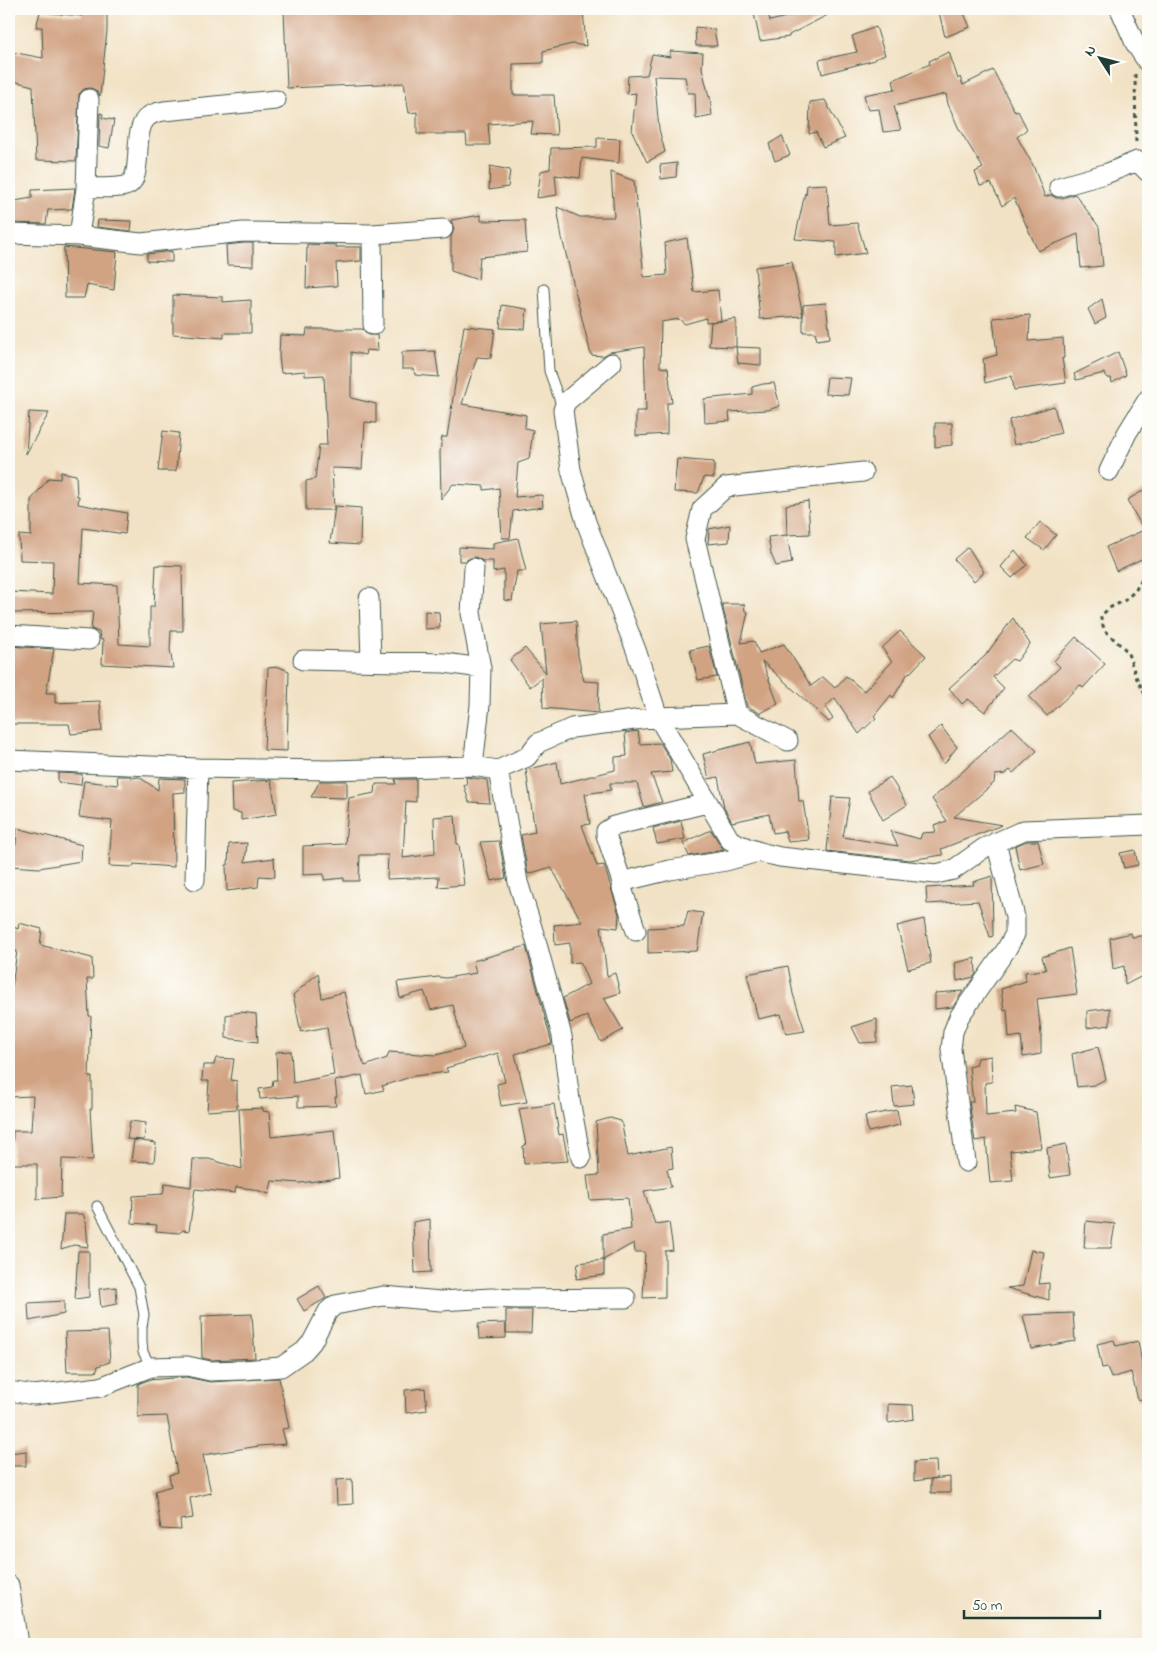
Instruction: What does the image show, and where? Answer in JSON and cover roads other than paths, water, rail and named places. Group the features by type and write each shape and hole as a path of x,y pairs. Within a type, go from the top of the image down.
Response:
{"street":[{"path":"1120,9 1135,43 1148,63"},
{"path":"79,236 86,188 89,99"},
{"path":"86,188 126,186 132,182 136,173 140,128 148,116 164,110 276,100"},
{"path":"1059,188 1108,173 1142,166"},
{"path":"9,234 79,236 141,243 243,232 372,234 443,229"},
{"path":"372,234 372,325"},
{"path":"612,363 566,402 563,410 571,470 586,522 636,650 658,717 730,840 743,848 780,857 936,874 953,870 984,848 1024,830 1148,826"},
{"path":"1109,471 1127,432 1148,399"},
{"path":"737,714 695,540 702,509 726,487 863,472"},
{"path":"473,766 480,705 481,668 471,613 474,568"},
{"path":"369,598 371,661"},
{"path":"9,635 89,640"},
{"path":"303,660 445,663 481,668"},
{"path":"9,760 198,768 330,770 473,766 498,770 528,757 538,743 572,728 658,717 737,714 788,741"},
{"path":"196,880 198,768"},
{"path":"498,770 518,882 536,937 562,1036 570,1100 582,1158"},
{"path":"636,931 606,831 614,826 707,803"},
{"path":"966,1162 952,1049 953,1032 959,1017 1015,934 1015,917 996,842"},
{"path":"623,885 629,880 670,870 726,861 758,852"},
{"path":"9,1391 34,1395 100,1387 151,1367 187,1366 210,1371 281,1366 304,1351 312,1342 328,1311 335,1305 383,1296 441,1301 491,1298 626,1298"},
{"path":"9,1585 18,1644"}],"lane":[{"path":"544,289 549,371 563,410"},
{"path":"97,1206 139,1287 144,1315 142,1327 143,1352 151,1367"}]}
